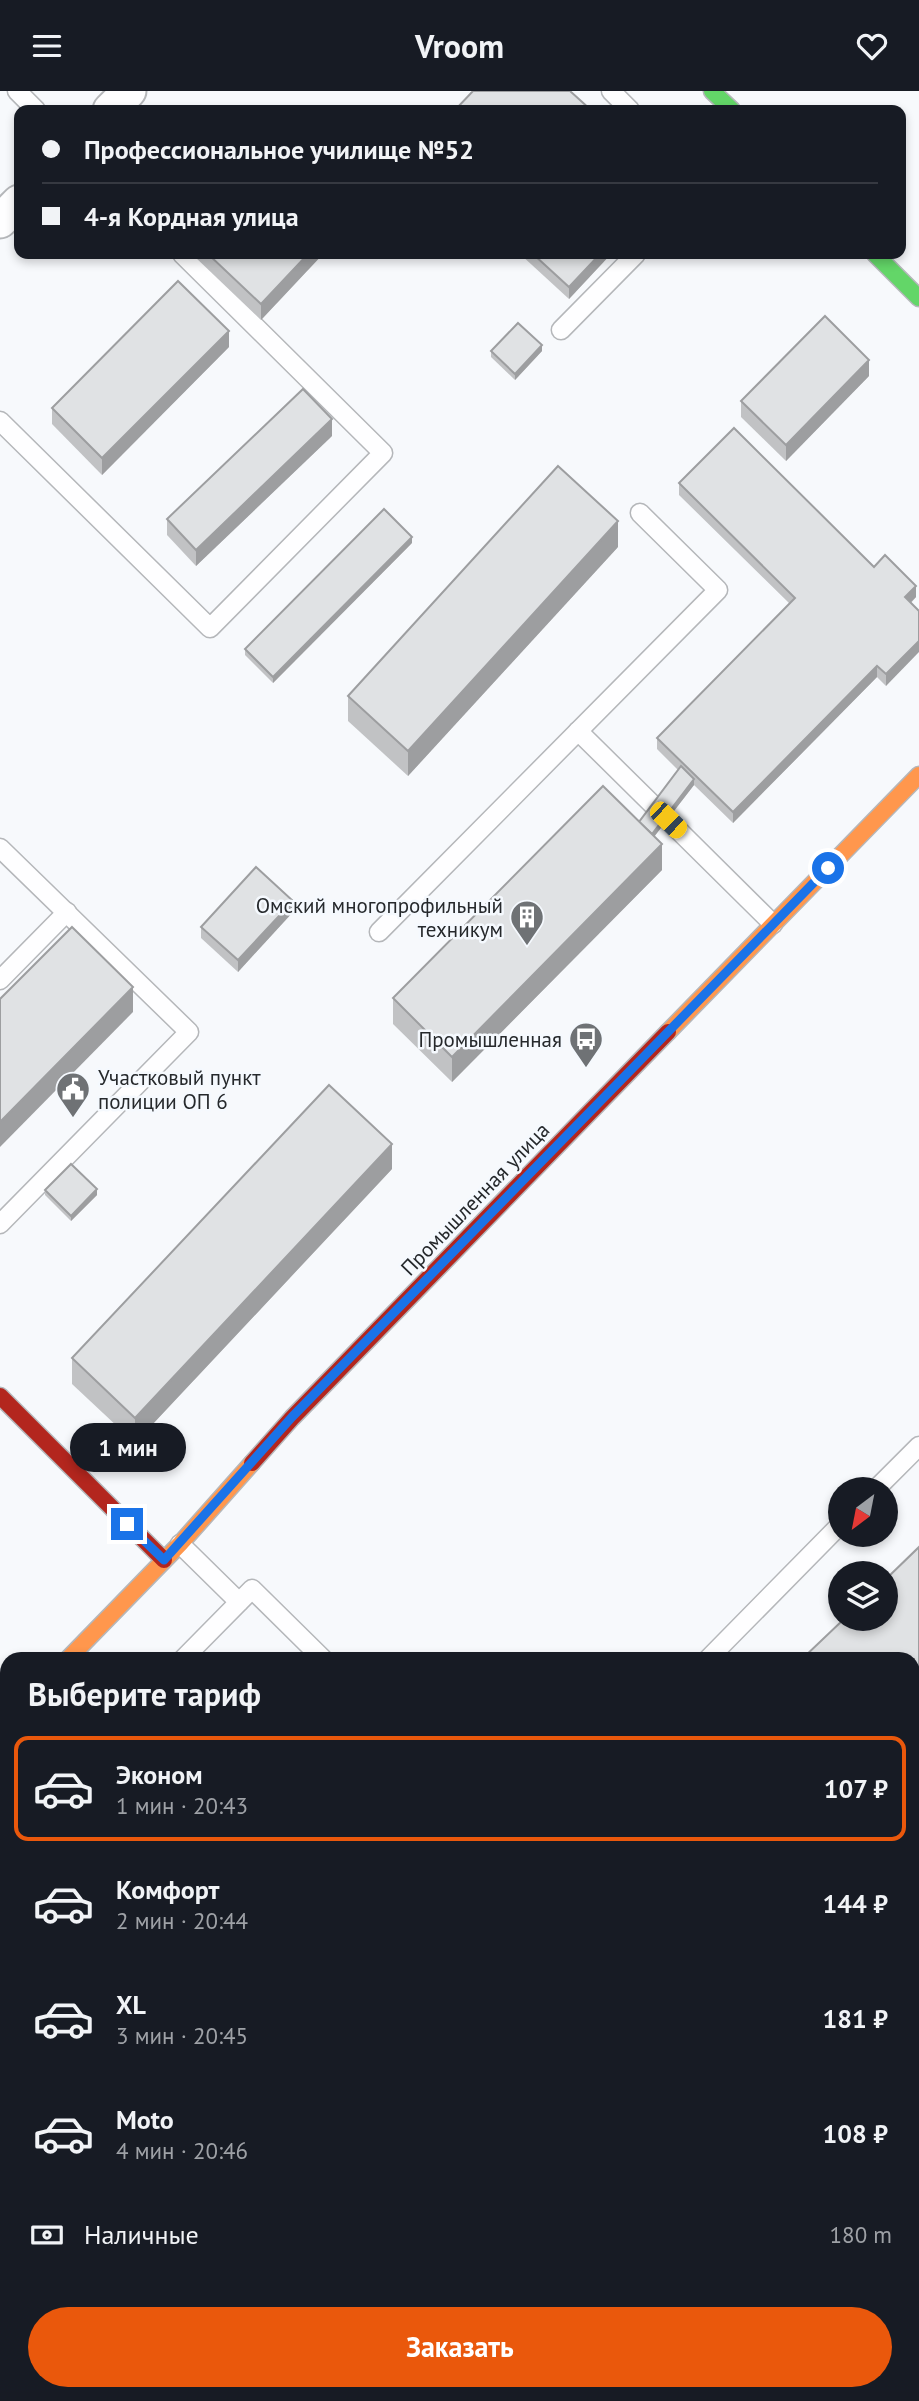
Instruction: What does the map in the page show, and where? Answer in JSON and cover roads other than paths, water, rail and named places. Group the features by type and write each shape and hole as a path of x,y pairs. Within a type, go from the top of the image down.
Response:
{"main road":[{"path":"712,91 727,105"},
{"path":"880,259 919,298"},
{"name":"Промышленная улица","path":"75,1652 180,1544 292,1417 919,775"},
{"path":"0,1396 164,1560"}],"street":[{"path":"115,105 129,91"},
{"path":"0,221 14,207"}],"lane":[{"path":"17,91 31,105"},
{"path":"611,91 625,105"},
{"path":"0,421 210,628 383,453 187,259"},
{"path":"561,330 631,259"},
{"path":"379,932 718,590 640,513"},
{"path":"578,731 774,924"},
{"path":"0,848 189,1032 0,1224"},
{"path":"0,979 67,912"},
{"path":"888,1477 919,1445"},
{"path":"715,1652 828,1537"},
{"path":"180,1544 239,1602"},
{"path":"190,1652 252,1589 316,1652"}],"place":[{"name":"Омский многопрофильный техникум","path":"527,947"},
{"name":"Промышленная","path":"586,1069"},
{"name":"Участковый пункт полиции ОП 6","path":"73,1119"}]}
